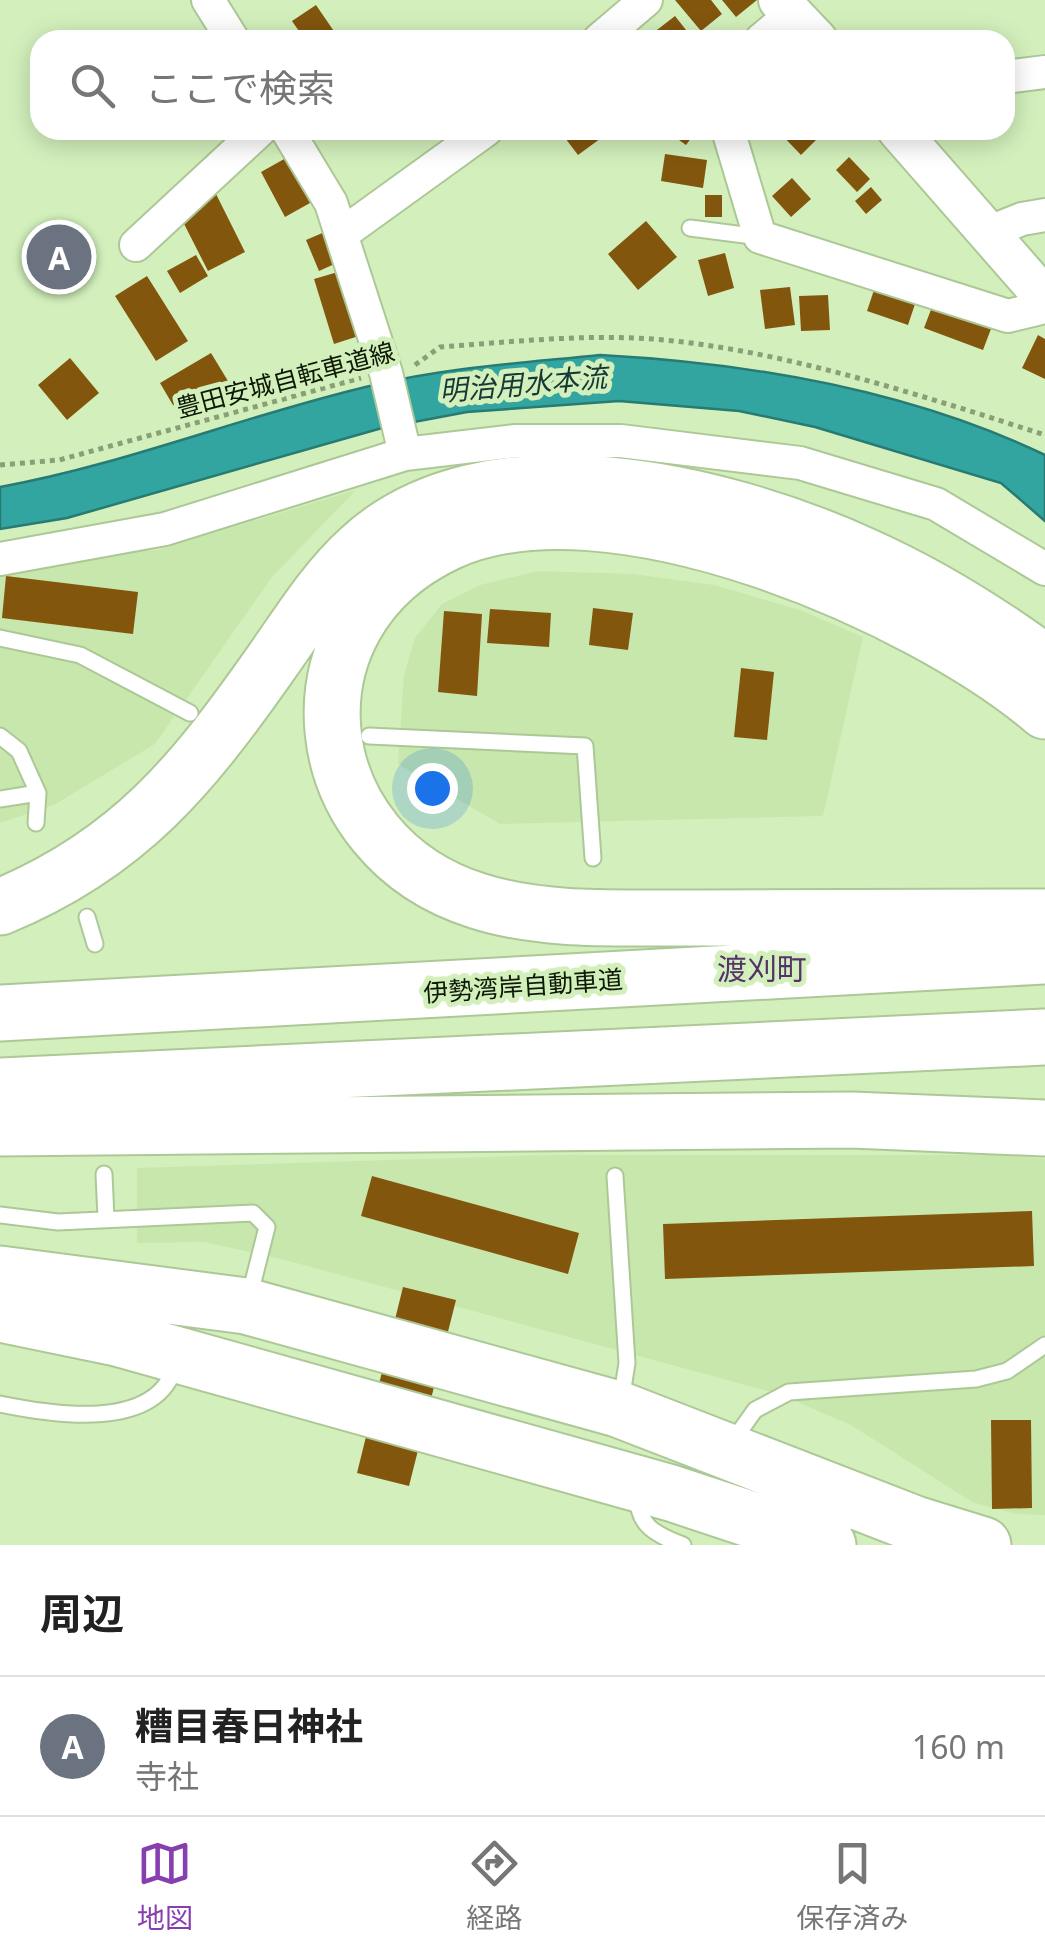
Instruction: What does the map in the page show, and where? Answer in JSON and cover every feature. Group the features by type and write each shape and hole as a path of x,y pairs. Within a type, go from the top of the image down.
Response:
{"highway":[{"path":"0,907 80,868 142,823 204,756 320,594 360,548 420,508 470,491 513,484 578,484 725,508 861,554 998,628 1045,663"},
{"path":"1045,710 970,656 906,621 768,561 633,530 528,523 452,541 409,566 372,601 352,628 339,658 330,724 349,792 390,853 416,872 480,902 560,914 625,917 1045,918"},
{"name":"伊勢湾岸自動車道","path":"0,1013 1045,956"},
{"path":"0,1086 1045,1037"},
{"path":"0,1128 852,1120 1045,1128"},
{"path":"0,1274 246,1306 618,1410 728,1448 916,1524 996,1545"},
{"path":"0,1314 117,1338 639,1484 828,1545"}],"street":[{"path":"208,0 227,30"},
{"path":"612,30 646,0"},
{"path":"1015,76 1045,72"},
{"path":"136,245 249,140"},
{"path":"293,140 330,203 342,234 405,454"},
{"path":"342,234 472,140"},
{"path":"731,140 760,237 1008,316 1045,306"},
{"path":"907,140 1045,298"},
{"path":"988,233 1022,218 1045,215"},
{"path":"0,559 164,530 405,454 516,441 621,441 705,455 800,463 936,504 1045,569"}],"lane":[{"path":"690,228 760,237"},
{"path":"0,638 80,655 190,713"},
{"path":"0,736 20,751 38,793 36,822"},
{"path":"369,736 585,746 593,858"},
{"path":"0,799 38,793"},
{"path":"87,917 95,944"},
{"path":"104,1174 106,1218"},
{"path":"615,1176 627,1363 618,1410"},
{"path":"0,1215 58,1222 243,1212 262,1218 267,1238 246,1306"},
{"path":"728,1448 755,1410 789,1392 976,1379 1007,1372 1045,1345"},
{"path":"0,1404 75,1418 140,1404 165,1386 177,1357"},
{"path":"639,1484 638,1513 644,1524 683,1545"}],"path":[{"name":"豊田安城自転車道線","path":"0,465 59,460 269,400 386,379 440,347 652,339 740,352 928,397 1045,435"}],"shaded area":[{"path":"356,490 272,577 155,744 54,805 0,823 0,562 158,550"},
{"path":"538,571 633,574 714,585 800,610 863,637 823,816 500,824 398,764 404,675 415,638 442,604 480,585"},
{"path":"548,1155 1011,1155 1045,1159 1045,1515 1016,1514 972,1502 851,1425 779,1394 285,1260 204,1242 137,1243 137,1168"}],"water":[{"name":"明治用水本流","path":"600,355 713,365 827,384 884,397 993,432 1045,455 1045,521 1001,483 815,427 739,411 619,401 467,412 382,428 67,518 0,529 0,487 94,465 374,385 458,370"}],"building":[{"path":"675,0 711,0 722,14 700,30"},
{"path":"722,0 757,0 736,17"},
{"path":"316,5 333,30 298,30 292,21"},
{"path":"675,16 686,30 657,30"},
{"path":"567,140 598,140 578,155"},
{"path":"787,140 816,140 801,155"},
{"path":"665,154 707,160 703,188 661,181"},
{"path":"849,157 870,179 857,192 836,170"},
{"path":"286,158 310,203 285,217 261,172"},
{"path":"792,178 811,199 791,217 772,196"},
{"path":"871,187 882,200 866,214 855,201"},
{"path":"215,192 245,252 208,271 178,212"},
{"path":"705,195 722,195 722,217 705,217"},
{"path":"646,221 677,257 638,290 608,254"},
{"path":"334,228 348,258 319,271 306,240"},
{"path":"725,253 734,288 708,296 698,260"},
{"path":"196,255 208,276 180,293 167,271"},
{"path":"348,269 368,333 334,344 314,279"},
{"path":"147,276 188,341 156,361 115,296"},
{"path":"877,281 918,295 908,325 867,311"},
{"path":"790,287 795,325 765,329 760,290"},
{"path":"828,295 830,330 801,331 799,296"},
{"path":"935,299 994,321 983,350 924,328"},
{"path":"1038,335 1045,339 1045,379 1022,368"},
{"path":"211,353 228,381 177,412 160,383"},
{"path":"70,358 99,393 67,420 38,385"},
{"path":"6,576 138,592 133,634 2,618"},
{"path":"593,608 633,613 628,650 589,645"},
{"path":"490,609 551,613 549,647 487,643"},
{"path":"444,611 482,614 477,696 438,692"},
{"path":"741,668 774,672 767,740 734,737"},
{"path":"372,1176 579,1233 568,1274 361,1216"},
{"path":"1032,1211 1034,1266 665,1279 663,1224"},
{"path":"403,1287 456,1300 409,1486 357,1473"},
{"path":"991,1420 1031,1420 1032,1508 992,1509"}],"place":[{"name":"糟目春日神社","path":"59,257"}],"district":[{"name":"渡刈町","path":"762,968"}]}
